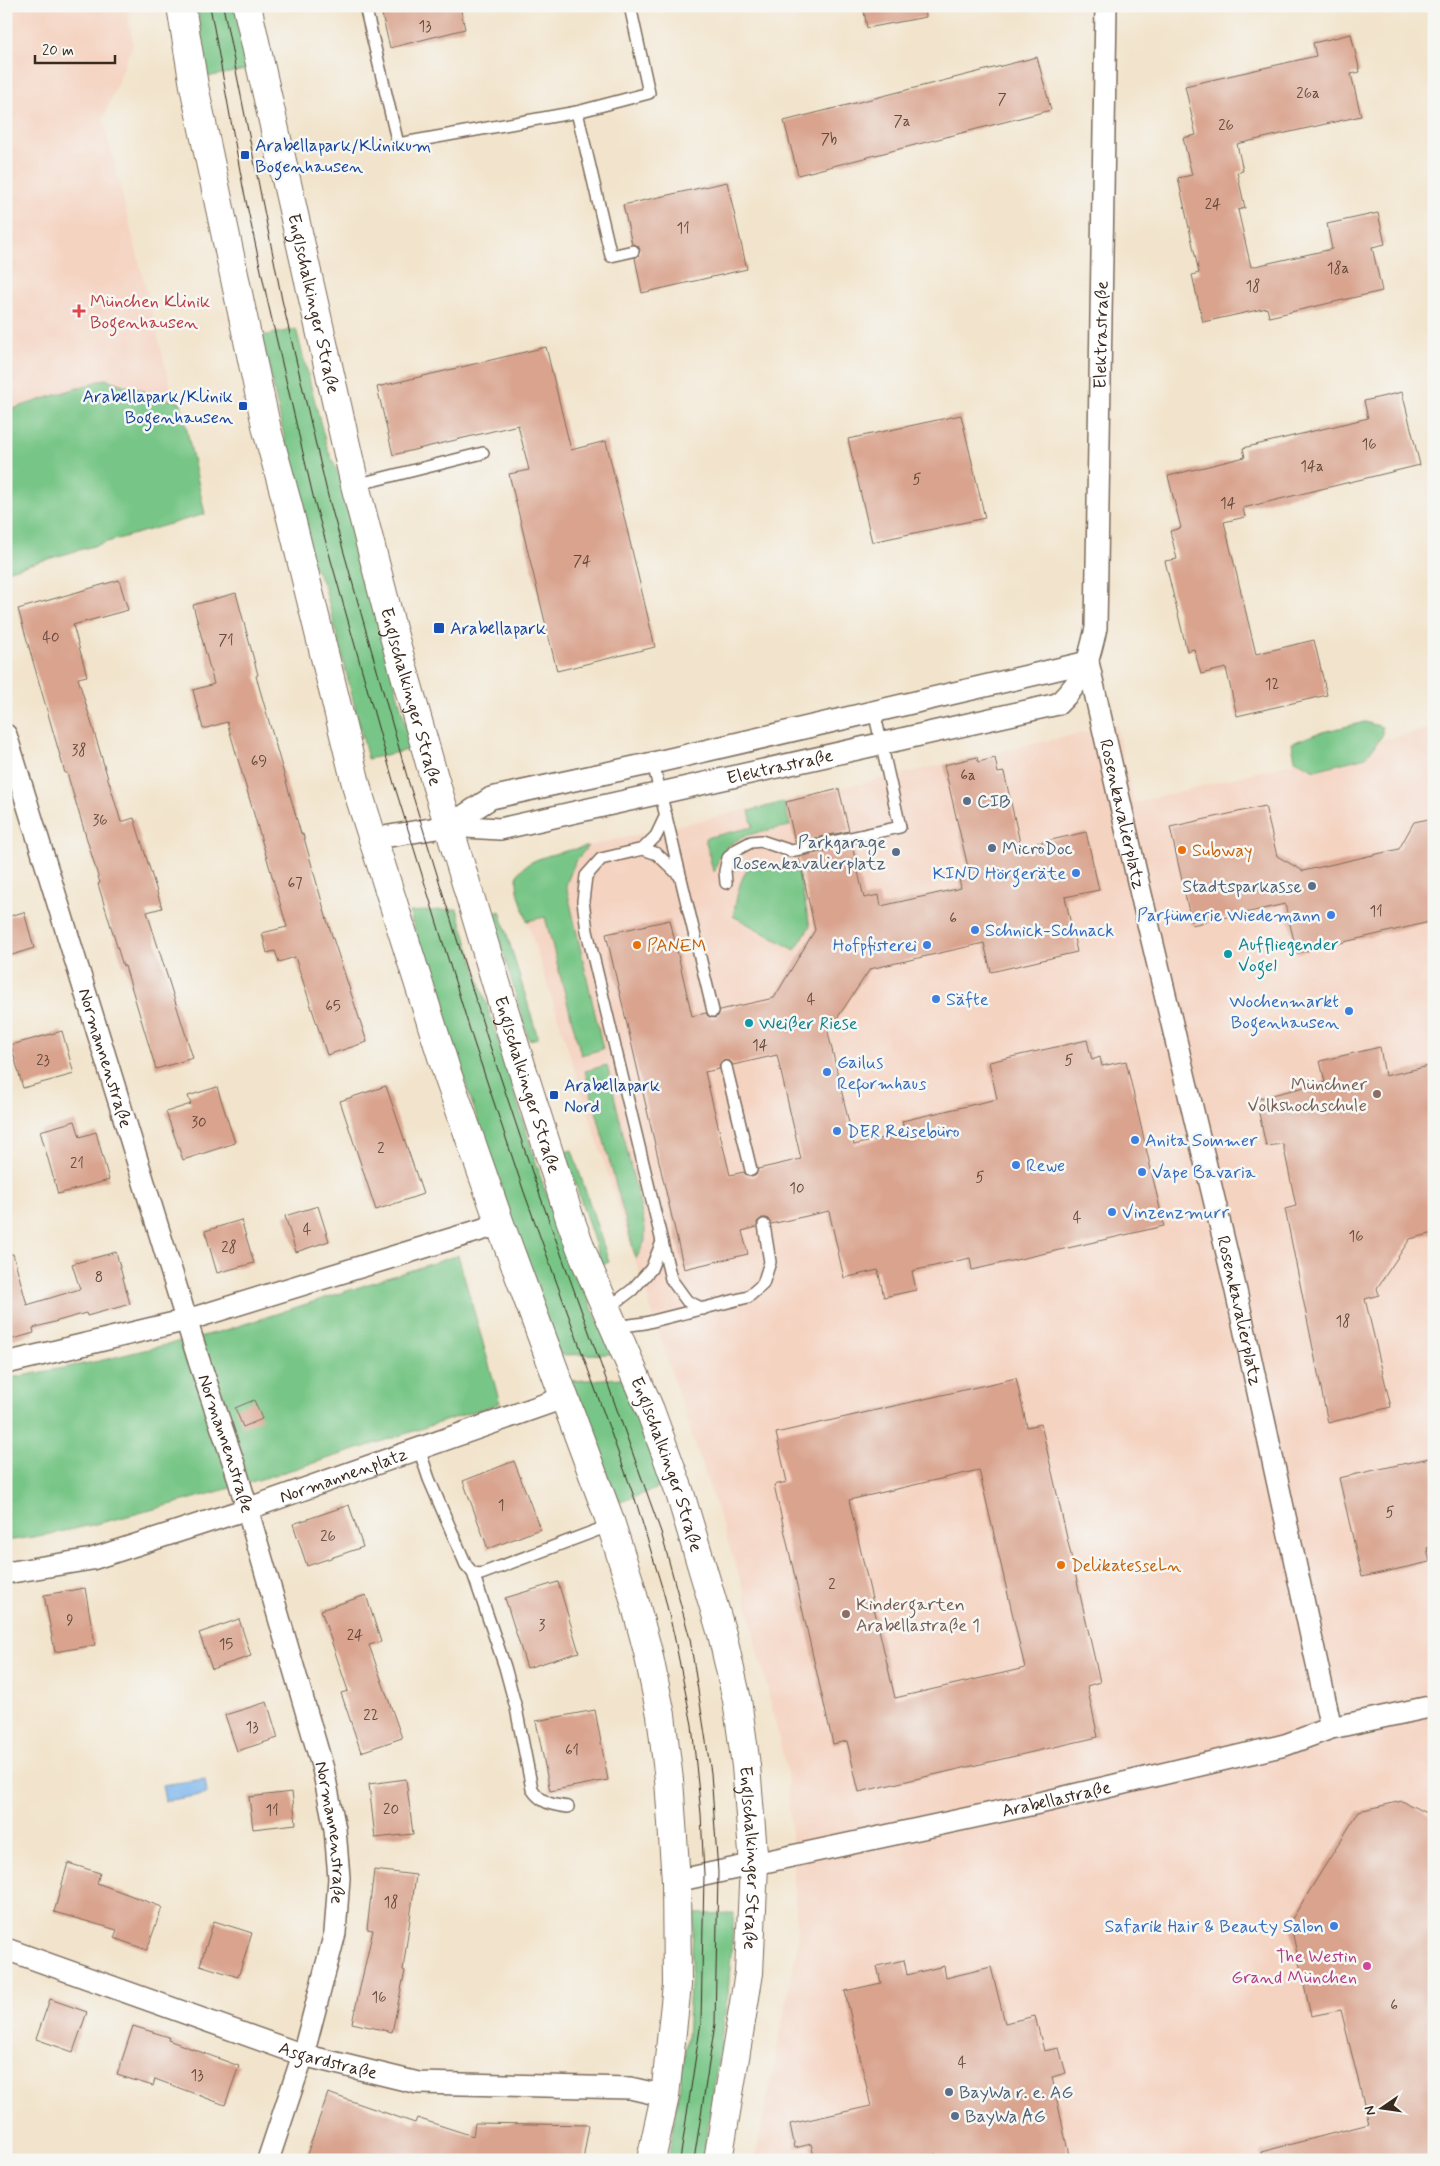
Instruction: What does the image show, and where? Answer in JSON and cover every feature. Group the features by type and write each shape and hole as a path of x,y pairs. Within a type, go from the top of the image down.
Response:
{"main road":[{"path":"181,6 200,115 268,430 358,792 427,1013 500,1224 611,1525 646,1643 661,1715 669,1780 676,1881 676,1985 665,2096 651,2160"},
{"name":"Englschalkinger Straße","path":"248,6 355,485 392,629 448,826 570,1219 650,1410 679,1490 722,1634 737,1700 746,1766 754,1865 749,1973 718,2160"}],"street":[{"name":"Elektrastraße","path":"372,838 448,826 500,829 1058,704 1075,688 1088,662 1096,628 1106,6"},
{"name":"Elektrastraße","path":"448,826 492,798 653,763 1088,662"},
{"name":"Rosenkavalierplatz","path":"1088,662 1140,890 1236,1291 1332,1728"},
{"name":"Normannenstraße","path":"6,735 199,1361 247,1509 324,1769 335,1829 339,1878 335,1933 303,2055 268,2160"},
{"path":"6,1363 187,1320 500,1224"},
{"name":"Normannenplatz","path":"6,1573 92,1559 247,1509 563,1398"},
{"name":"Arabellastraße","path":"676,1881 1048,1801 1285,1745 1332,1728 1434,1706"},
{"name":"Asgardstraße","path":"6,1949 303,2055 418,2083 630,2088 665,2096"}],"lane":[{"path":"365,6 398,144 577,112 650,92 630,6"},
{"path":"577,112 611,256 633,251"},
{"path":"355,485 483,453"},
{"path":"726,882 725,871 728,858 734,851 751,842 761,841 791,851 900,827 874,711"},
{"path":"653,763 713,1012"},
{"path":"666,815 656,836 643,849 601,859 586,876 583,901 587,932 672,1279 687,1301 704,1309"},
{"path":"643,849 657,854 680,876"},
{"path":"726,1067 751,1170"},
{"path":"662,1242 651,1268 611,1318 645,1323 748,1297 764,1284 770,1262 764,1226"},
{"path":"419,1449 429,1480 466,1566 474,1573 505,1667 516,1708 532,1789 538,1798 543,1801 568,1807"},
{"path":"474,1573 481,1574 611,1525"}],"shaded area":[{"name":"München Klinik Bogenhausen","path":"6,6 127,6 133,44 103,119 200,503 6,557"},
{"path":"1116,725 1134,803 1434,727 1434,2160 755,2160 798,1943 787,1772 744,1591 674,1381 527,921 518,887 518,873 521,868 533,861 588,846"}],"green space":[{"path":"197,6 239,6 251,69 206,77"},
{"path":"296,329 327,448 340,478 412,749 368,759 325,588 312,562 262,336"},
{"path":"105,379 181,403 205,514 6,571 6,411"},
{"path":"1365,722 1382,727 1382,736 1366,757 1315,770 1295,760 1292,743 1318,733"},
{"path":"784,802 790,826 755,833 734,842 725,849 715,871 713,871 705,838 753,827 749,811"},
{"path":"588,846 575,862 566,885 603,1049 581,1055 545,917 527,921 519,895 517,879 520,871 535,860"},
{"path":"757,864 781,868 797,867 810,926 795,950 733,916 743,878 751,867"},
{"path":"457,909 544,1188 584,1290 613,1354 560,1355 485,1142 409,912"},
{"path":"500,911 538,1038 529,1040 492,914"},
{"path":"607,1065 645,1227 645,1241 636,1259 585,1071"},
{"path":"572,1150 609,1262 602,1265 565,1152"},
{"path":"458,1255 500,1403 224,1490 96,1524 6,1541 6,1379 99,1361 223,1331"},
{"path":"621,1378 664,1486 618,1503 570,1381"},
{"path":"734,1913 728,1994 703,2160 668,2160 687,2038 694,1914"}],"water":[{"path":"205,1779 207,1794 165,1801 162,1785"}],"building":[{"path":"380,6 460,6 465,29 390,48"},
{"path":"863,6 925,6 926,17 867,28"},
{"path":"1351,34 1360,72 1351,74 1361,116 1237,144 1243,171 1237,172 1245,208 1238,210 1251,267 1332,249 1327,224 1378,213 1385,244 1372,247 1382,291 1269,317 1267,308 1203,322 1192,275 1199,273 1178,178 1192,175 1183,138 1196,135 1185,86 1316,56 1313,43"},
{"path":"1037,57 1051,110 798,175 784,121"},
{"path":"727,182 747,269 642,293 635,258 640,250 638,246 632,244 623,205"},
{"path":"546,347 571,450 606,441 655,647 557,671 509,474 529,470 518,425 393,455 377,387"},
{"path":"1402,392 1420,465 1243,508 1245,517 1224,522 1256,654 1314,640 1327,695 1237,716 1226,668 1201,674 1194,649 1187,651 1165,561 1177,559 1170,531 1181,528 1168,476 1245,457 1243,448 1368,418 1364,401"},
{"path":"961,415 985,518 872,542 848,439"},
{"path":"119,580 128,610 73,625 87,676 78,678 121,822 134,818 162,908 147,912 193,1058 156,1069 98,884 100,883 67,773 65,773 18,609"},
{"path":"236,593 258,675 256,676 301,834 303,834 327,920 367,1042 327,1055 295,957 279,962 275,951 267,953 262,933 287,927 227,722 203,729 193,690 214,684 193,605"},
{"name":"Weißer Riese","path":"977,757 978,762 995,758 998,773 1004,772 1021,847 1086,832 1099,890 1065,897 1077,952 991,972 984,943 870,969 828,1032 854,1145 904,1133 902,1121 997,1099 989,1062 1087,1040 1092,1060 1100,1057 1102,1066 1126,1061 1164,1226 972,1270 970,1258 912,1271 916,1290 884,1297 878,1270 844,1278 829,1211 771,1224 767,1218 762,1218 757,1222 757,1227 742,1231 748,1254 684,1269 606,934 670,920 692,1016 706,1013 714,1018 718,1016 720,1010 774,998 815,930 799,857 852,845 864,898 879,895 881,906 961,888 959,878 970,876 944,765","holes":["777,1055 801,1159 758,1169 756,1175 752,1177 744,1172 730,1175 705,1072 719,1069 721,1062 725,1060 733,1065"]},
{"path":"839,789 849,831 795,842 786,802"},
{"path":"1265,806 1277,856 1303,871 1399,849 1414,822 1434,818 1434,921 1297,953 1285,904 1192,925 1170,827"},
{"path":"24,912 34,948 6,957 6,917"},
{"path":"62,1031 74,1074 23,1088 11,1045"},
{"path":"1380,1047 1385,1076 1434,1065 1434,1233 1410,1239 1377,1288 1379,1295 1365,1299 1391,1407 1328,1423 1285,1209 1296,1206 1283,1144 1266,1146 1256,1099 1325,1082 1320,1061"},
{"path":"386,1086 423,1194 376,1210 340,1101"},
{"path":"217,1087 235,1143 183,1160 166,1112 191,1104 188,1096"},
{"path":"75,1121 80,1137 96,1132 109,1180 58,1194 40,1131"},
{"path":"318,1206 329,1241 296,1252 285,1216"},
{"path":"241,1220 254,1263 217,1273 205,1231"},
{"path":"116,1252 130,1304 87,1316 86,1313 33,1328 34,1333 6,1341 6,1255 13,1254 27,1305 80,1289 72,1264"},
{"path":"1016,1378 1027,1427 1041,1424 1100,1682 1087,1686 1098,1737 859,1792 847,1741 833,1744 774,1485 787,1482 776,1433","holes":["979,1470 1025,1668 895,1698 849,1500"]},
{"path":"254,1400 262,1419 243,1427 235,1408"},
{"path":"1434,1457 1434,1547 1427,1548 1430,1562 1362,1577 1339,1478"},
{"path":"514,1461 540,1529 488,1549 463,1481"},
{"path":"349,1505 363,1547 307,1566 293,1524"},
{"path":"558,1582 579,1652 527,1668 505,1598"},
{"path":"85,1588 95,1645 55,1652 44,1595"},
{"path":"366,1595 381,1642 369,1645 402,1738 361,1752 341,1693 348,1691 321,1610"},
{"path":"239,1619 251,1656 212,1669 199,1633"},
{"path":"267,1702 278,1738 237,1751 225,1715"},
{"path":"595,1710 608,1780 550,1791 536,1721"},
{"path":"406,1779 413,1834 375,1838 369,1784"},
{"path":"292,1792 296,1824 253,1829 249,1797"},
{"name":"The Westin Grand München","path":"1402,1801 1434,1817 1434,2160 1262,2160 1261,2152 1369,2124 1341,2010 1311,2016 1290,1922 1359,1811"},
{"path":"68,1863 100,1873 97,1883 162,1907 147,1950 114,1938 117,1930 54,1912"},
{"path":"374,1870 416,1875 403,1970 405,1971 392,2032 352,2023 373,1930 367,1929"},
{"path":"214,1921 252,1933 238,1977 200,1965"},
{"path":"904,1960 907,1975 944,1966 946,1978 991,1967 1005,2023 1035,2016 1044,2051 1059,2048 1066,2073 1052,2077 1070,2160 937,2160 936,2154 910,2160 815,2160 811,2144 795,2148 790,2124 871,2106 845,1991 881,1983 877,1966"},
{"path":"50,1999 87,2012 73,2052 36,2039"},
{"path":"133,2026 169,2037 168,2040 239,2066 225,2105 155,2079 153,2086 117,2075"},
{"path":"328,2093 415,2123 417,2118 473,2136 475,2123 589,2125 583,2160 305,2160"}],"tram line":[{"path":"210,6 243,187 314,500 394,784 474,1043 524,1192 637,1505 664,1594 674,1635 692,1725 701,1814 704,1875 701,2022 680,2160"},
{"path":"223,6 282,300 328,496 408,780 487,1037 538,1190 661,1532 690,1639 711,1773 718,1872 715,2024 694,2160"}],"place":[{"name":"Arabellapark/Klinikum Bogenhausen","path":"245,155"},
{"name":"München Klinik Bogenhausen","path":"79,311"},
{"name":"Arabellapark/Klinik Bogenhausen","path":"243,406"},
{"name":"Arabellapark","path":"439,628"},
{"name":"CIB","path":"967,801"},
{"name":"MicroDoc","path":"992,848"},
{"name":"Subway","path":"1182,850"},
{"name":"Parkgarage Rosenkavalierplatz","path":"896,852"},
{"name":"KIND Hörgeräte","path":"1076,873"},
{"name":"Stadtsparkasse","path":"1312,886"},
{"name":"Parfümerie Wiedemann","path":"1331,915"},
{"name":"Schnick-Schnack","path":"975,930"},
{"name":"PANEM","path":"637,945"},
{"name":"Hofpfisterei","path":"927,945"},
{"name":"Auffliegender Vogel","path":"1228,954"},
{"name":"Säfte","path":"936,999"},
{"name":"Wochenmarkt Bogenhausen","path":"1349,1011"},
{"name":"Weißer Riese","path":"749,1023"},
{"name":"Gailus Reformhaus","path":"827,1072"},
{"name":"Münchner Volkshochschule","path":"1377,1094"},
{"name":"Arabellapark Nord","path":"554,1095"},
{"name":"DER Reisebüro","path":"837,1131"},
{"name":"Anita Sommer","path":"1135,1140"},
{"name":"Rewe","path":"1016,1165"},
{"name":"Vape Bavaria","path":"1142,1172"},
{"name":"Vinzenzmurr","path":"1112,1212"},
{"name":"DelikatesseLn","path":"1061,1565"},
{"name":"Kindergarten Arabellastraße 1","path":"846,1614"},
{"name":"Safarik Hair & Beauty Salon","path":"1334,1926"},
{"name":"The Westin Grand München","path":"1367,1966"},
{"name":"BayWa r. e. AG","path":"949,2092"},
{"name":"BayWa AG","path":"955,2116"}]}
